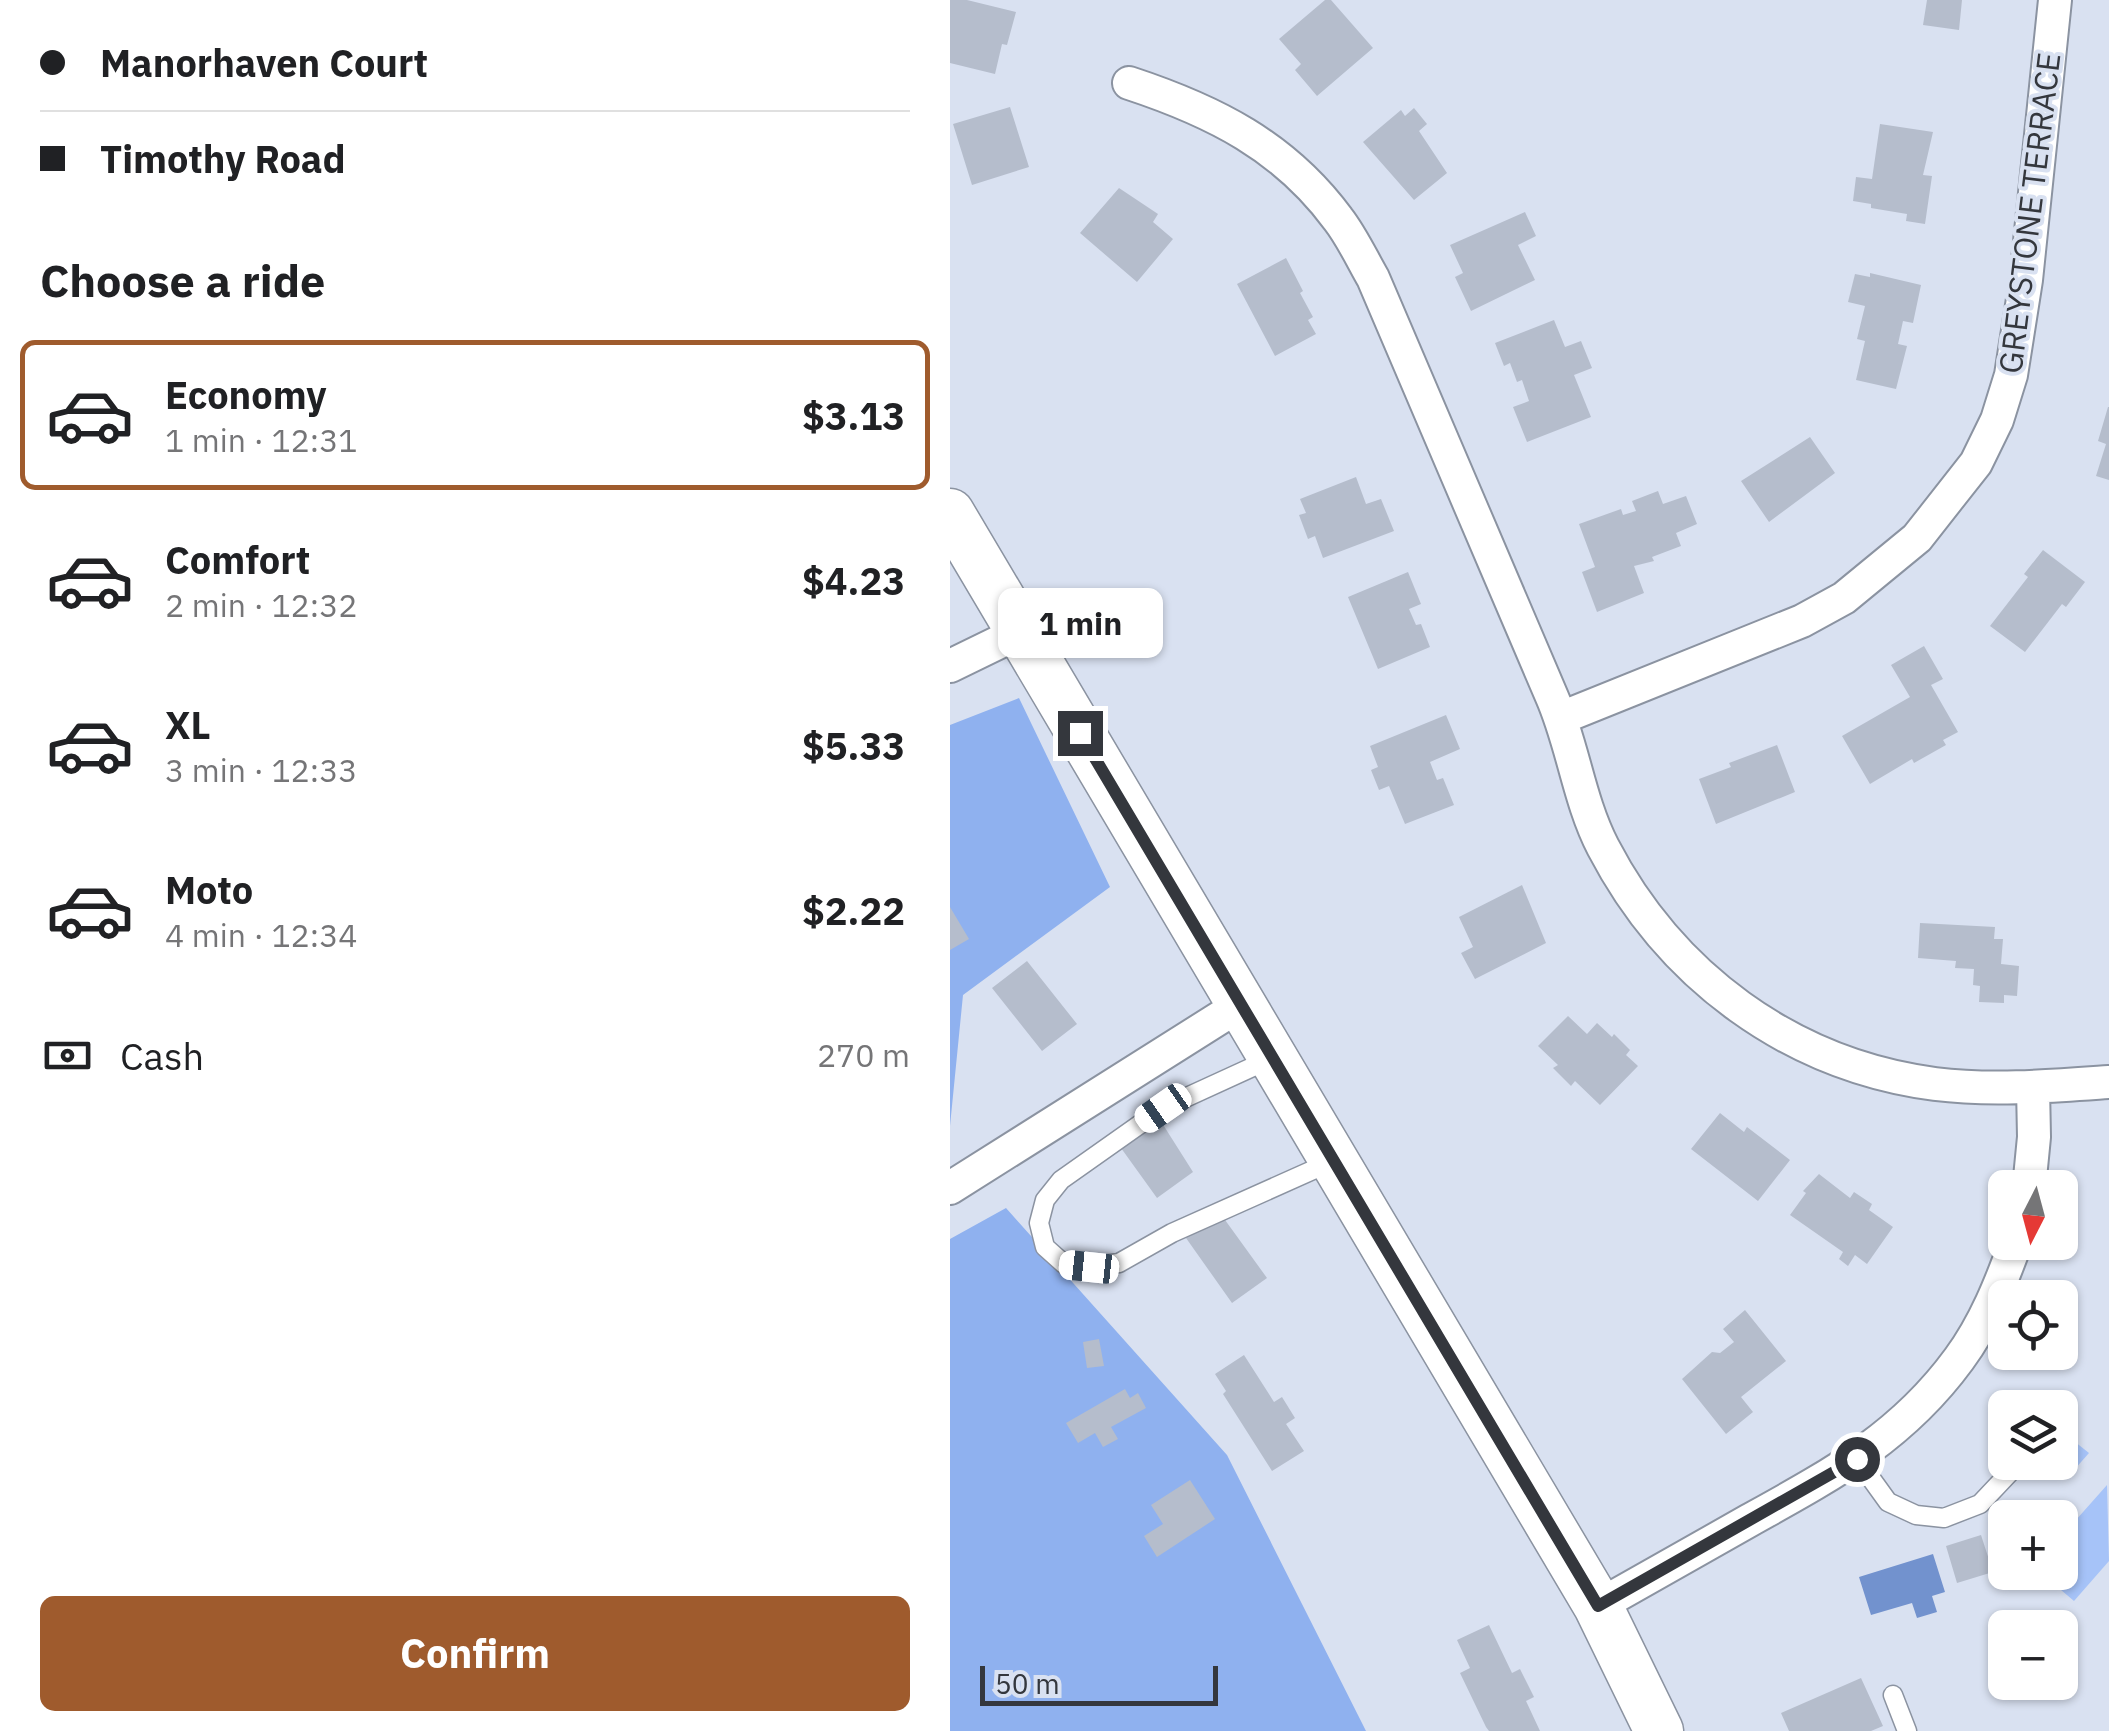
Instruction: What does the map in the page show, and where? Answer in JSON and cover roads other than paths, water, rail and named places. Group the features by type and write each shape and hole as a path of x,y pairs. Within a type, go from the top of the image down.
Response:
{"main road":[{"path":"950,514 1598,1606 1659,1731"}],"street":[{"name":"GREYSTONE TERRACE","path":"1561,718 1802,621 1844,598 1917,538 1976,463 1997,420 2012,375 2026,280 2055,0"},
{"path":"1130,84 1185,102 1236,126 1296,168 1340,221 1374,278 1561,718 1600,842 1623,884 1662,935 1718,992 1756,1020 1841,1062 1936,1084 2033,1087 2109,1082"},
{"path":"950,666 1020,632"},
{"path":"950,1188 1240,1005"},
{"path":"2031,1170 2033,1087"},
{"path":"1598,1606 1857,1459 1930,1394 1961,1357 1986,1316 2009,1260"}],"lane":[{"path":"1271,1058 1163,1108 1061,1180 1045,1200 1040,1223 1045,1247 1064,1264 1089,1267 1119,1263 1172,1233 1333,1161"},
{"path":"1857,1459 1888,1502 1916,1515 1944,1518 1980,1504 2003,1480"},
{"path":"1893,1695 1908,1731"}]}
